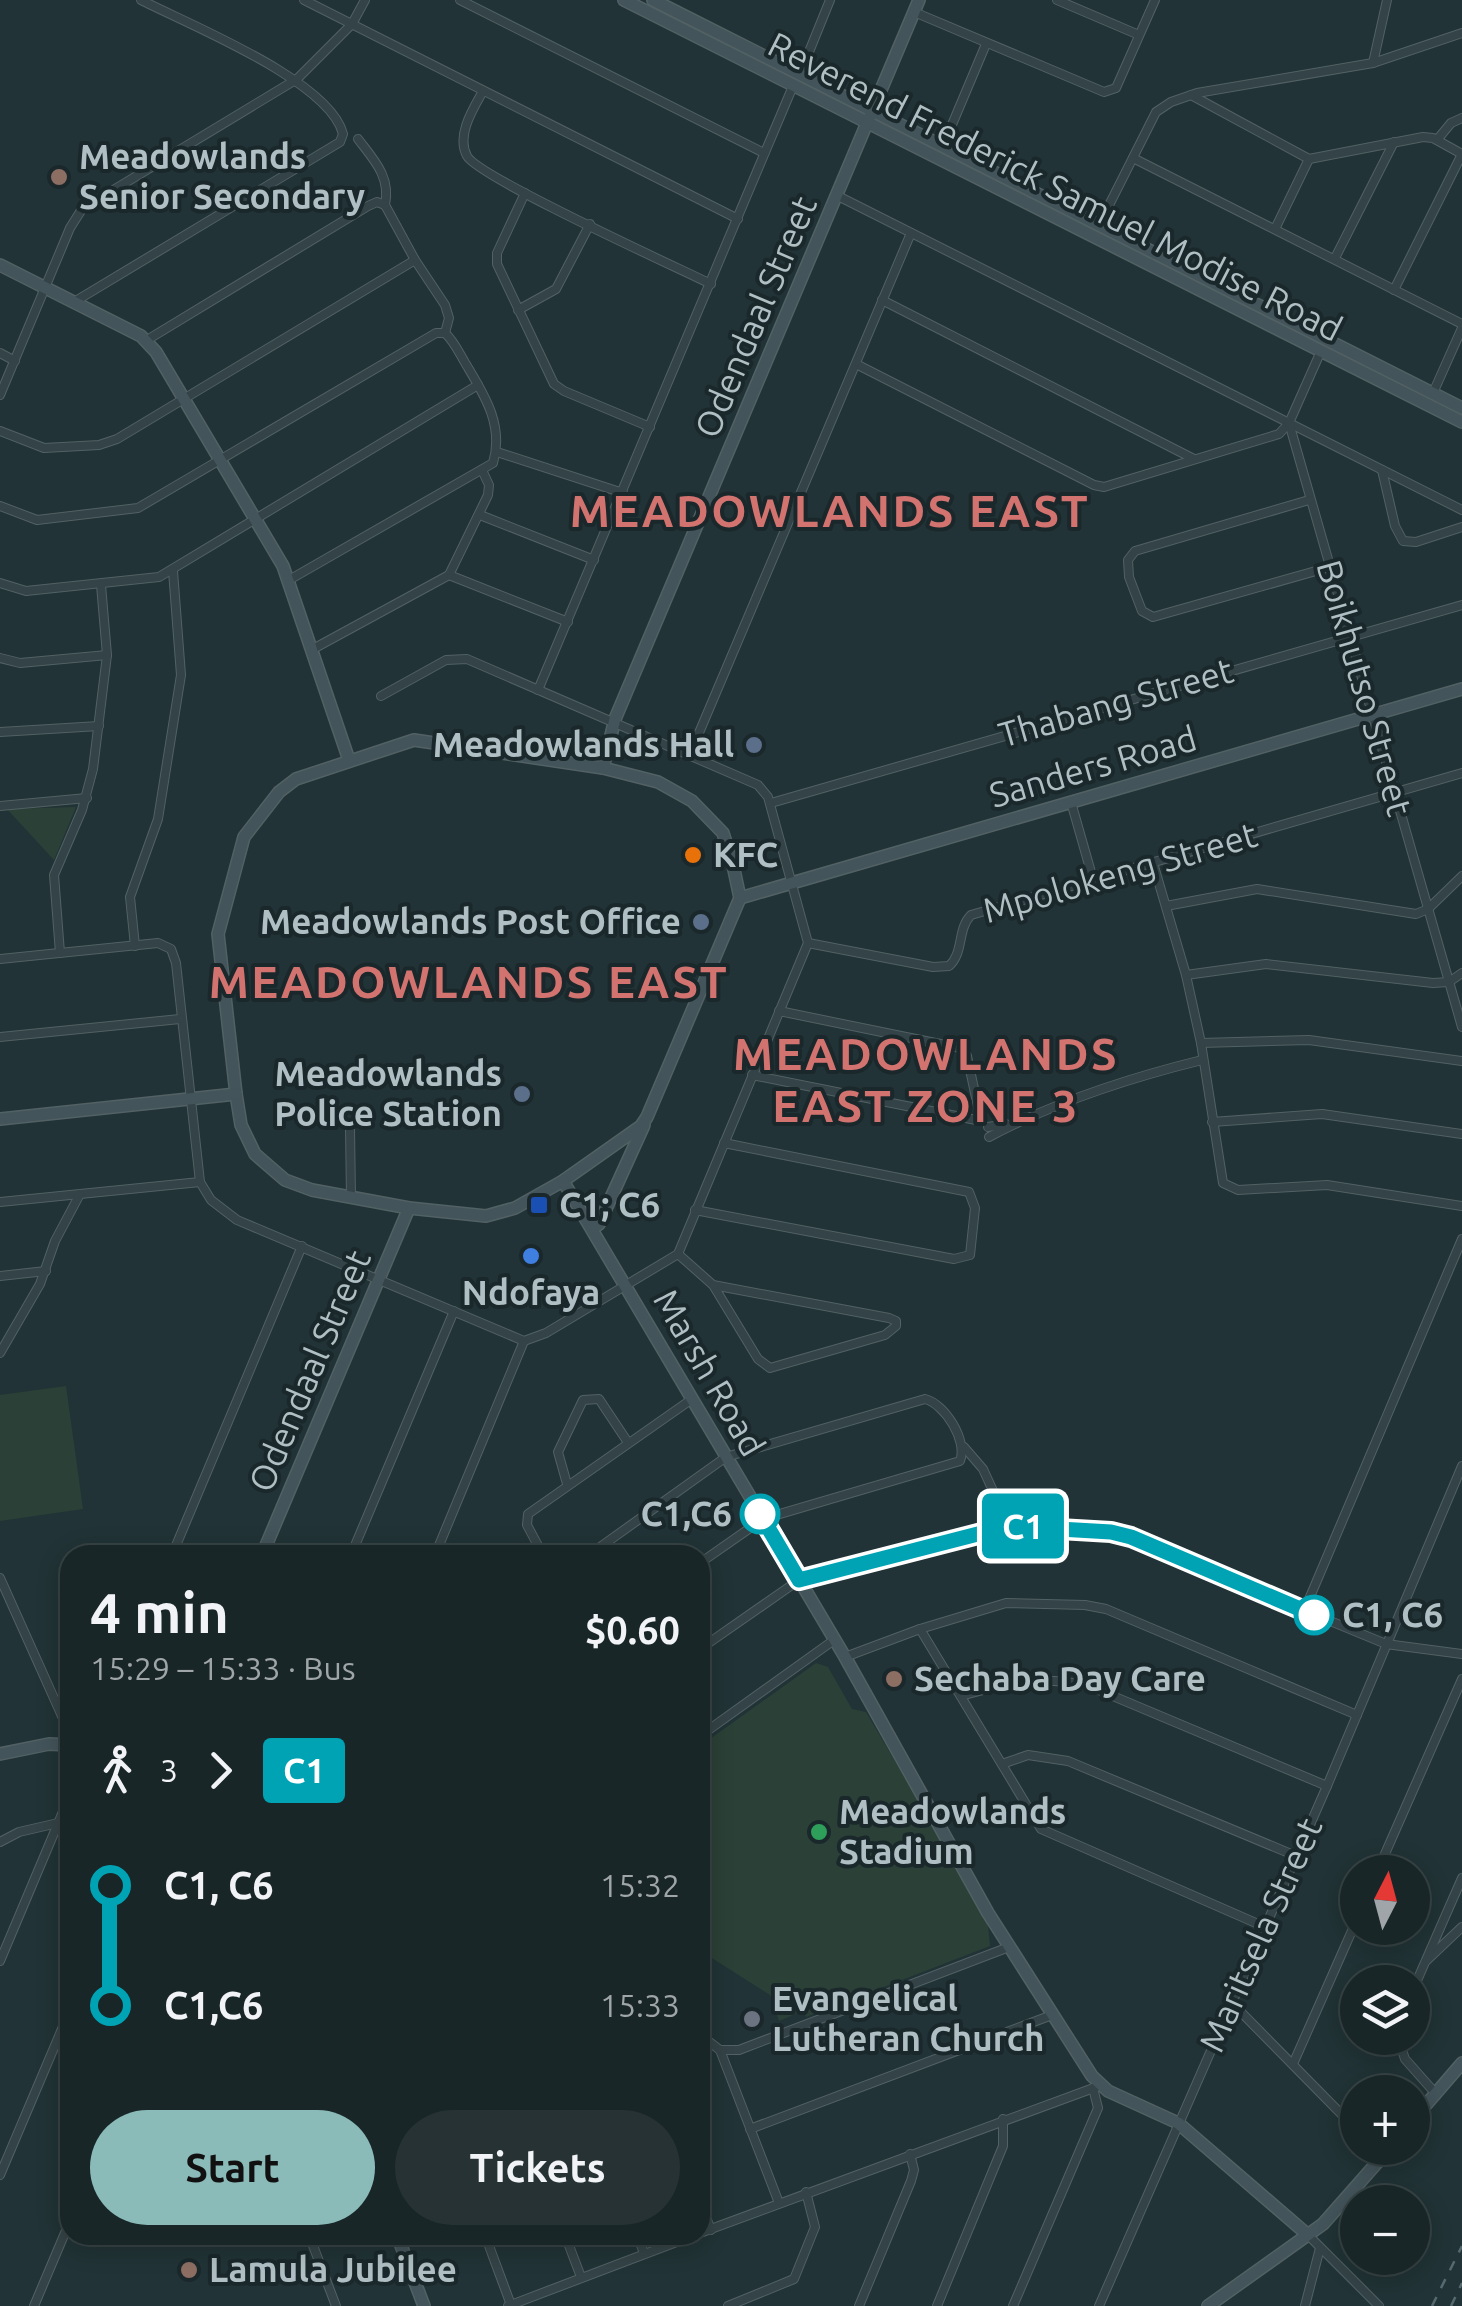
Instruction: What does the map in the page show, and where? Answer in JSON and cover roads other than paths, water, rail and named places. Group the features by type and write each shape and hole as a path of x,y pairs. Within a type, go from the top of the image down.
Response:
{"street":[{"path":"74,302 340,142 342,129 336,120 298,79 141,0"},
{"path":"304,0 738,219"},
{"path":"0,396 70,228 82,209 298,79 352,24 365,0"},
{"path":"460,0 764,154"},
{"name":"Reverend Frederick Samuel Modise Road","path":"624,0 794,86 870,117 1099,225 1462,408"},
{"name":"Reverend Frederick Samuel Modise Road","path":"652,0 800,74 870,117 1462,422"},
{"path":"1058,0 1139,35"},
{"path":"916,6 986,44 1096,91 1108,92 1116,88 1154,0"},
{"path":"1373,62 1387,0"},
{"path":"800,74 829,1"},
{"name":"Odendaal Street","path":"603,768 613,724 916,6"},
{"path":"1099,225 1156,112 1171,102 1373,62 1462,32"},
{"path":"951,127 986,44"},
{"path":"538,690 794,86"},
{"path":"482,91 466,125 466,156 476,166 711,284"},
{"path":"1191,95 1309,159 1423,137 1462,154 1394,290"},
{"path":"1436,140 1451,123 1462,118"},
{"path":"289,580 494,463 496,452 490,406 445,334 448,312 385,204 382,171 358,139"},
{"path":"1335,258 1394,142"},
{"path":"1133,158 1462,326 1433,393"},
{"path":"1274,229 1309,159"},
{"path":"525,193 496,258 558,388 650,426"},
{"path":"838,196 1462,510"},
{"path":"147,340 368,206 385,204"},
{"path":"518,310 556,289 590,224"},
{"path":"690,754 911,232"},
{"path":"0,431 36,447 100,445 117,439 415,260"},
{"path":"0,265 147,340 256,518 289,580 349,760"},
{"path":"882,300 1195,459"},
{"path":"0,506 37,520 131,510 436,333 445,334"},
{"path":"856,364 1094,485 1107,486 1275,437 1289,423 1321,351"},
{"path":"0,354 15,361"},
{"path":"0,582 26,591 142,582 172,571 478,385"},
{"name":"Boikhutso Street","path":"1289,423 1462,1027"},
{"path":"496,452 623,492"},
{"path":"313,649 449,575 488,494 489,484 482,470"},
{"path":"1382,470 1395,526 1403,541 1416,542 1462,527"},
{"path":"1309,500 1135,551 1128,560 1129,577 1142,612 1153,617 1330,567"},
{"path":"480,515 594,560"},
{"path":"136,946 130,896 158,819 181,674 172,571"},
{"path":"449,575 568,622"},
{"path":"60,953 54,876 86,798 99,726 107,655 101,585"},
{"name":"Thabang Street","path":"771,803 1462,605"},
{"path":"0,658 29,663 107,655"},
{"path":"0,960 158,944 171,948 200,1182 221,1210 237,1220 524,1341 546,1333 678,1254 808,943 771,803 758,785 467,660 454,658 381,696"},
{"name":"Sanders Road","path":"740,898 1462,689"},
{"path":"0,732 99,726"},
{"path":"592,1229 600,1224 648,1117 740,898 723,834 709,816 658,782 603,768 421,740 405,741 312,772 288,785 249,827 239,849 218,934 236,1094 244,1133 262,1163 300,1186 352,1198 457,1215 494,1215 562,1181 628,1137 648,1117"},
{"name":"Mpolokeng Street","path":"808,943 933,967 949,966 956,959 962,927 971,914 1462,773"},
{"path":"0,806 86,798"},
{"path":"1071,802 1093,880"},
{"path":"1152,863 1186,975 1222,1179 1234,1189 1327,1184 1462,1206"},
{"path":"1166,906 1258,889 1416,914 1428,909 1462,876"},
{"path":"1186,975 1266,964 1434,983 1449,982 1462,974"},
{"path":"779,1011 960,1048 967,1056 984,1124"},
{"path":"0,1037 180,1019"},
{"path":"1201,1043 1302,1040 1462,1061"},
{"path":"988,1137 1088,1094 1202,1060"},
{"path":"752,1076 984,1124 1016,1123"},
{"path":"0,1119 236,1094"},
{"path":"1212,1122 1322,1114 1462,1134"},
{"path":"350,1128 352,1198"},
{"path":"696,1210 963,1260 970,1255 973,1196 969,1192 724,1142"},
{"name":"Marsh Road","path":"562,1181 845,1657 1009,1947 1096,2087"},
{"path":"0,1202 200,1182"},
{"path":"1,1349 46,1270 55,1241 80,1194"},
{"path":"604,1250 612,1194"},
{"name":"Odendaal Street","path":"266,1545 408,1208"},
{"path":"1304,1611 1462,1239"},
{"path":"176,1545 302,1246"},
{"path":"678,1254 714,1285 758,1359 770,1368 895,1329 896,1321 714,1285"},
{"path":"0,1276 46,1270"},
{"path":"355,1545 454,1311"},
{"path":"439,1545 524,1341"},
{"path":"538,1545 527,1525 528,1514 692,1398"},
{"path":"567,1484 558,1452 583,1400 599,1399 627,1442"},
{"path":"604,1545 726,1456 914,1402 934,1402 944,1413 961,1443 983,1469 1009,1526"},
{"path":"710,1556 762,1519 960,1461 961,1443"},
{"name":"Maritsela Street","path":"1099,2306 1462,1466"},
{"path":"710,1642 799,1580 1009,1526 1118,1533 1386,1644 1462,1654"},
{"path":"0,1579 60,1712"},
{"path":"845,1657 1006,1603 1095,1606 1356,1715"},
{"path":"920,1629 1035,1824 1046,1833 1265,1927"},
{"path":"710,1729 834,1640"},
{"path":"1384,1855 1462,1679"},
{"path":"961,1696 1018,1680 1089,1686 1326,1786"},
{"path":"0,1753 60,1745"},
{"path":"1002,1764 1028,1756 1068,1760 1296,1856"},
{"path":"0,1962 60,1818"},
{"path":"0,1842 19,1832 58,1823"},
{"path":"1425,1965 1462,1878"},
{"path":"1427,1960 1462,1927"},
{"path":"1293,2064 1346,1945"},
{"path":"720,2050 739,2050 1009,1947"},
{"path":"1231,2002 1340,2112"},
{"path":"750,2128 1052,2015"},
{"path":"0,2175 60,2034"},
{"path":"710,2042 720,2050 780,2203"},
{"path":"1403,2055 1436,2094"},
{"path":"1430,2101 1462,2064"},
{"path":"1013,2306 1098,2108 1096,2087"},
{"path":"710,2230 1096,2087 1178,2123 1308,2235 1378,2306"},
{"path":"938,2306 1003,2146 1004,2119"},
{"path":"859,2306 912,2181 910,2154"},
{"path":"1208,2306 1308,2235 1334,2212 1370,2165"},
{"path":"728,2306 794,2280 815,2227 806,2192"},
{"path":"34,2306 60,2245"},
{"path":"313,2245 336,2306"},
{"path":"401,2245 424,2306"},
{"path":"488,2245 509,2306 668,2245"},
{"path":"569,2245 581,2277"},
{"path":"641,2245 644,2254"},
{"path":"1305,2306 1320,2248"}],"railway":[{"path":"1432,2306 1462,2246"},
{"path":"1451,2306 1462,2283"}],"place":[{"name":"Meadowlands Senior Secondary","path":"59,177"},
{"name":"Meadowlands Hall","path":"754,745"},
{"name":"KFC","path":"693,855"},
{"name":"Meadowlands Post Office","path":"701,922"},
{"name":"Meadowlands Police Station","path":"522,1094"},
{"name":"C1; C6","path":"539,1205"},
{"name":"Ndofaya","path":"531,1256"},
{"name":"C1,C6","path":"760,1514"},
{"name":"C1, C6","path":"1314,1615"},
{"name":"Sechaba Day Care","path":"894,1679"},
{"name":"Meadowlands Stadium","path":"819,1832"},
{"name":"Evangelical Lutheran Church","path":"752,2019"},
{"name":"Lamula Jubilee","path":"189,2270"}],"district":[{"name":"MEADOWLANDS EAST","path":"830,511"},
{"name":"MEADOWLANDS EAST","path":"469,982"},
{"name":"MEADOWLANDS EAST ZONE 3","path":"926,1080"}]}
